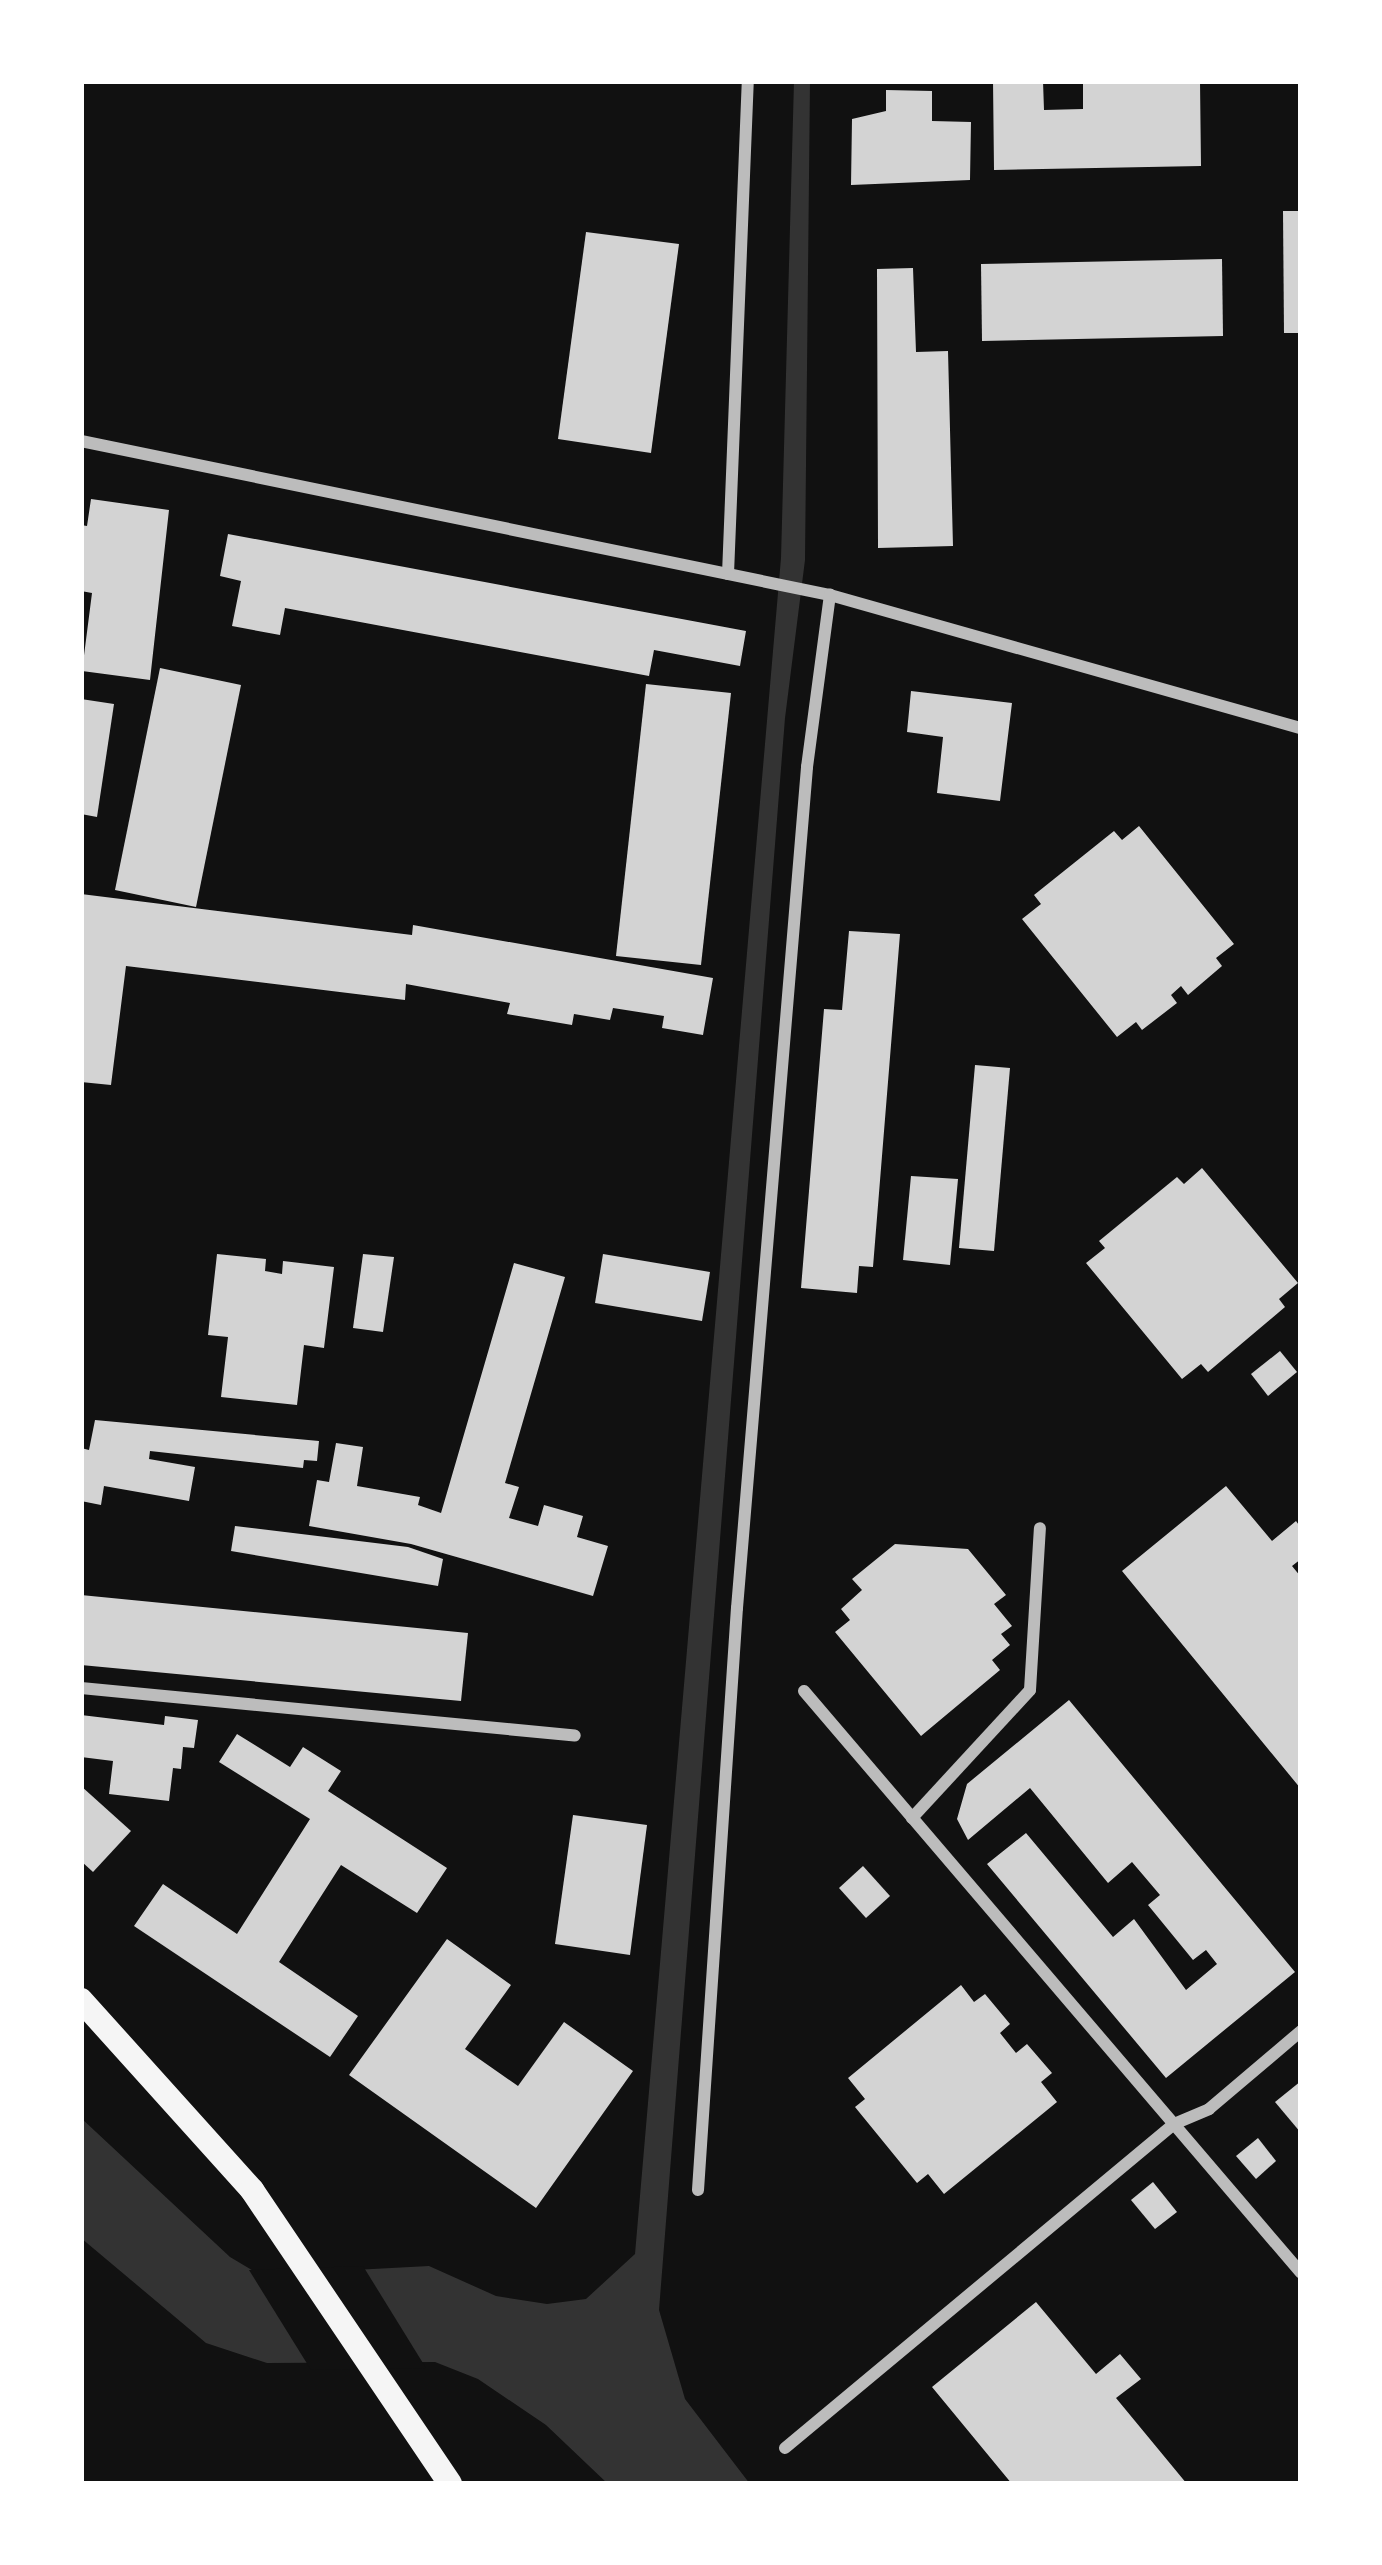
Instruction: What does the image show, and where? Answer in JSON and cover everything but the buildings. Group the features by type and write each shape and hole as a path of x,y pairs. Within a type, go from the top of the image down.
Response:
{"main road":[{"path":"81,2000 252,2190 450,2484"}],"street":[{"path":"728,574 748,81"},
{"path":"81,441 805,589 1301,728"},
{"path":"698,2190 737,1608 807,766 830,595"},
{"path":"912,1818 1030,1690 1040,1528"},
{"path":"81,1688 575,1736"},
{"path":"804,1691 1301,2273"},
{"path":"785,2448 1174,2124 1209,2109 1301,2031"}],"shaded area":[{"path":"794,81 810,81 805,560 785,718 659,2310 685,2399 750,2484 608,2484 546,2425 478,2379 435,2362 267,2363 206,2343 81,2238 81,2118 230,2257 260,2275 429,2266 496,2296 547,2304 586,2299 635,2254 781,558"}],"pier":[{"path":"363,2266 426,2368 311,2370 249,2270"}]}
